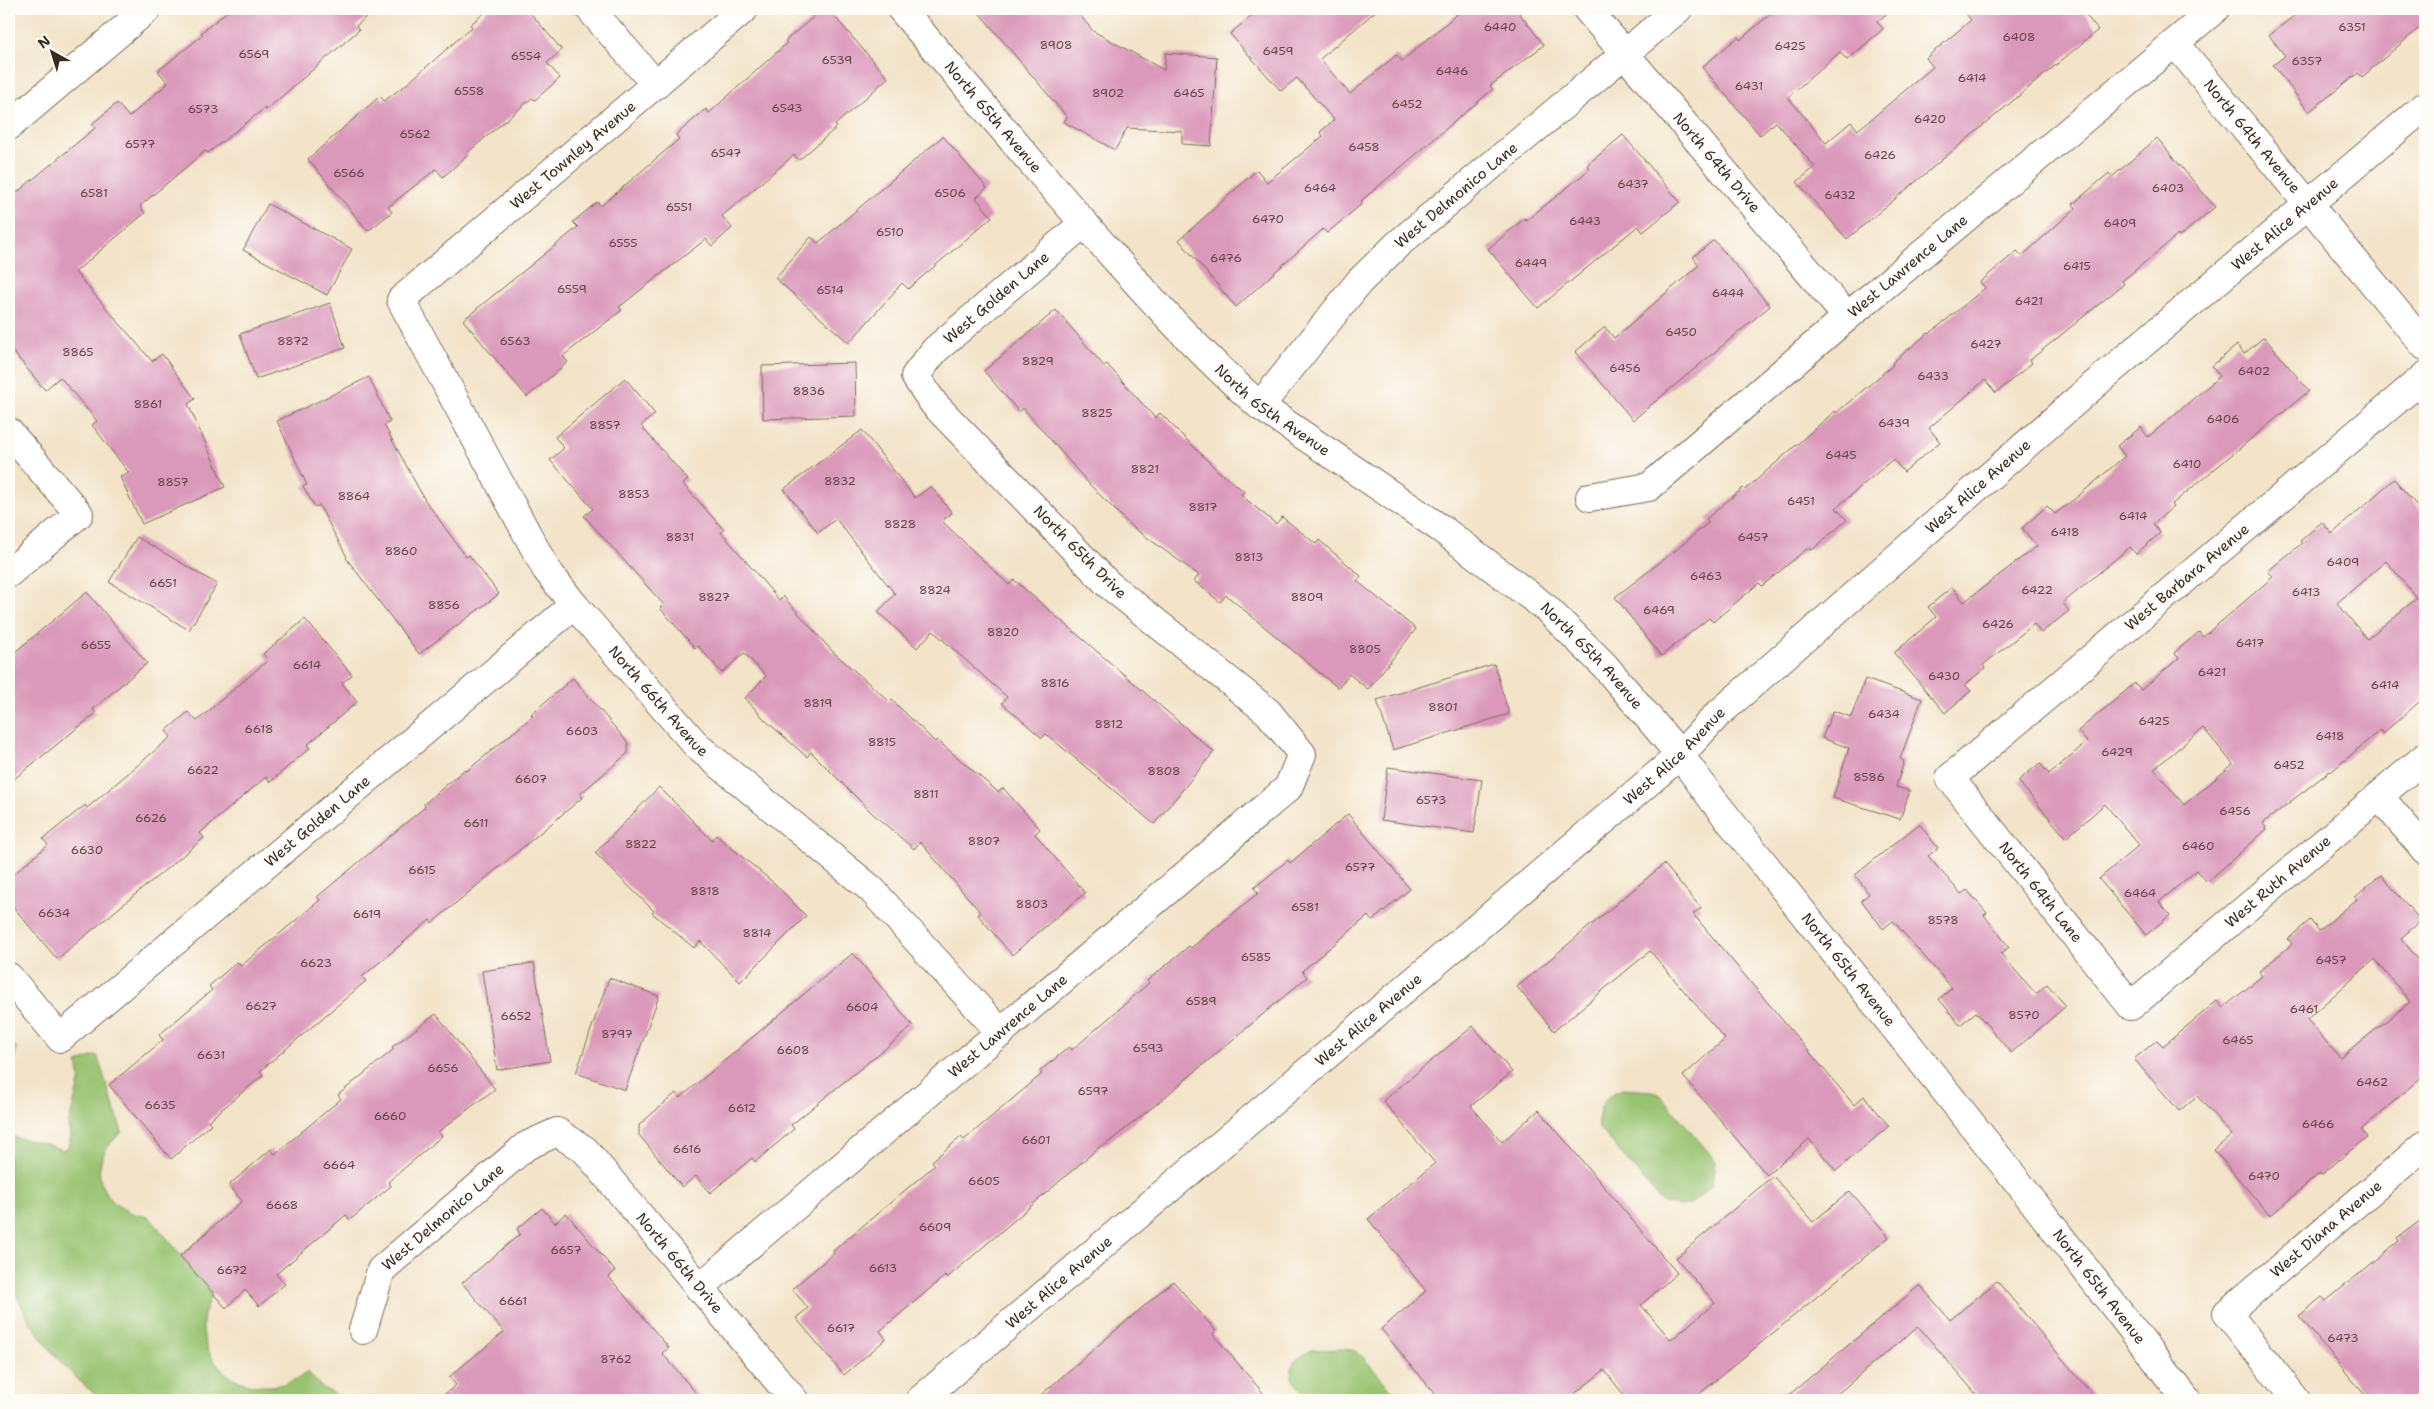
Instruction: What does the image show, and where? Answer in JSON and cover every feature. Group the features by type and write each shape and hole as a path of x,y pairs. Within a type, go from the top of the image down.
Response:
{"street":[{"path":"9,126 147,9"},
{"path":"590,9 656,84"},
{"name":"West Townley Avenue","path":"401,300 744,9"},
{"name":"North 65th Avenue","path":"901,9 1084,223 1200,352 1260,406 1443,530 1546,608 1604,666 1680,755 2187,1400"},
{"name":"North 64th Drive","path":"1587,9 1847,317"},
{"name":"West Delmonico Lane","path":"1260,406 1359,282 1391,251 1678,9"},
{"name":"West Lawrence Lane","path":"1590,497 1648,487 1847,317 2216,9"},
{"name":"North 64th Avenue","path":"2175,43 2425,346"},
{"name":"West Alice Avenue","path":"920,1400 1452,951 1680,755 1718,715 2087,391 2425,106"},
{"name":"West Golden Lane","path":"915,376 935,350 1084,223"},
{"name":"North 66th Avenue","path":"401,300 546,569 574,605 698,747 871,889 1001,1033"},
{"name":"North 65th Drive","path":"915,376 934,404 1108,584 1268,712 1302,754"},
{"name":"West Barbara Avenue","path":"1950,778 2425,376"},
{"path":"9,432 79,514 9,573"},
{"name":"West Golden Lane","path":"9,977 60,1038 574,605"},
{"name":"West Lawrence Lane","path":"700,1288 1288,788 1302,754"},
{"name":"West Ruth Avenue","path":"2131,1006 2425,757"},
{"name":"North 64th Lane","path":"1950,778 2131,1006"},
{"path":"2379,796 2425,850"},
{"name":"West Delmonico Lane","path":"363,1330 381,1270 526,1146 557,1132"},
{"name":"North 66th Drive","path":"557,1132 585,1150 794,1400"},
{"name":"West Diana Avenue","path":"2296,1400 2227,1313 2425,1145"}],"green space":[{"path":"9,1038 16,1048 9,1097"},
{"path":"97,1055 122,1132 109,1145 102,1158 100,1172 102,1185 108,1196 118,1206 132,1213 149,1217 213,1292 206,1309 203,1326 205,1342 211,1357 221,1369 235,1379 251,1385 269,1386 284,1384 308,1372 321,1387 346,1400 103,1400 74,1375 46,1344 23,1309 8,1268 9,1136 46,1144 62,1150 68,1147 71,1137 68,1126 80,1079 77,1063"},
{"path":"1622,1089 1652,1091 1661,1096 1715,1162 1712,1185 1692,1203 1681,1206 1663,1203 1599,1127 1599,1114 1603,1103 1611,1095"},
{"path":"1345,1349 1355,1351 1361,1355 1400,1400 1310,1400 1293,1380 1291,1369 1295,1361 1311,1350"}],"building":[{"path":"230,9 375,9 356,26 359,30 266,110 265,108 208,153 205,151 140,206 145,213 75,272 152,361 162,354 195,399 188,404 225,487 142,524 120,477 129,473 92,425 97,421 60,377 45,390 9,347 9,199 95,128 92,124 117,103 129,117 168,83 158,71 203,35 201,33"},
{"path":"489,9 527,9 562,50 547,63 560,78 535,100 532,98 467,153 468,155 443,177 436,169 388,207 392,212 368,231 308,159 380,96 384,101 408,83 472,27 470,25"},
{"path":"823,9 828,9 888,78 799,160 794,155 722,216 732,228 712,246 706,239 619,307 622,310 563,356 568,362 527,397 463,320 578,227 573,222 597,202 601,206 679,139 676,135 706,109 709,113 787,43 785,41"},
{"path":"976,9 1075,9 1093,31 1164,70 1166,53 1217,57 1211,146 1182,144 1182,131 1127,128 1115,150 1064,122 1067,117"},
{"path":"1259,9 1378,9 1320,59 1350,94 1396,55 1402,61 1463,9 1516,9 1544,45 1490,86 1493,89 1361,201 1363,203 1327,233 1323,229 1236,307 1179,240 1257,170 1267,182 1323,136 1320,132 1334,120 1297,78 1281,91 1230,34"},
{"path":"1776,9 1892,9 1877,22 1883,29 1847,60 1840,52 1788,97 1826,143 1851,122 1858,130 1933,67 1926,58 1971,20 1962,9 2081,9 2098,30 1847,239 1797,182 1815,167 1776,122 1760,135 1702,67 1738,37 1740,40"},
{"path":"2303,9 2425,9 2425,23 2362,77 2358,73 2309,112 2273,65 2285,56 2269,35"},
{"path":"1623,135 1680,202 1643,232 1638,226 1538,308 1488,249 1525,218 1527,220 1590,169 1587,165"},
{"path":"943,136 987,188 976,198 992,217 908,289 902,283 849,343 775,278 811,237 818,243"},
{"path":"2157,138 2215,207 2122,281 2124,284 2030,360 2032,363 1996,393 1985,380 1929,428 1940,442 1904,472 1893,459 1836,508 1847,520 1812,550 1809,547 1762,586 1759,583 1713,622 1709,618 1661,656 1615,597 1676,550 1709,522 1706,519 1743,488 1745,490 1835,411 1836,413 1893,365 1892,363 1985,288 1980,282 2017,251 2022,256 2076,208 2073,204 2109,173 2112,177"},
{"path":"268,204 352,249 327,295 243,250"},
{"path":"1714,240 1770,306 1633,420 1575,352 1605,327 1614,338 1699,265 1693,257"},
{"path":"330,303 345,348 256,379 240,334"},
{"path":"1056,310 1104,366 1107,364 1155,418 1160,413 1218,471 1244,491 1241,495 1276,524 1282,517 1316,544 1319,540 1361,576 1357,581 1416,629 1368,689 1349,674 1338,688 1226,595 1220,602 1194,581 1199,575 1131,526 1090,485 1023,408 1019,412 984,371"},
{"path":"2264,337 2309,391 2171,505 2173,507 2153,524 2160,533 2136,554 2130,547 2063,603 2069,611 2041,633 2034,624 1983,665 1985,668 1965,685 1971,691 1945,713 1894,653 1936,617 1928,607 1952,587 1964,602 2037,546 2022,528 2047,506 2055,514 2076,498 2125,456 2117,446 2141,427 2148,437 2220,376 2212,366 2237,345 2244,354"},
{"path":"855,363 856,416 763,419 762,366"},
{"path":"369,377 390,422 384,425 425,500 466,557 469,555 499,594 419,654 346,558 319,505 315,507 303,486 307,485 277,421"},
{"path":"625,378 655,414 641,426 688,480 683,484 724,530 721,532 779,600 783,596 832,651 889,701 891,699 935,742 937,740 998,792 1003,788 1040,829 1035,834 1085,893 1012,955 978,915 981,913 920,842 914,849 873,814 811,752 807,757 765,720 745,698 766,676 744,653 722,673 698,646 695,648 660,608 664,605 584,516 593,509 550,460 564,448 555,437"},
{"path":"862,430 915,498 931,486 952,513 942,521 1009,585 1014,580 1214,752 1154,824 1046,734 1042,738 1002,703 1007,697 933,631 917,648 878,612 895,594 836,519 818,533 784,489"},
{"path":"2394,479 2425,515 2425,697 2382,734 2380,730 2331,772 2263,823 2267,829 2207,882 2197,870 2159,902 2170,915 2146,935 2099,879 2139,845 2105,804 2066,838 2018,781 2040,763 2049,774 2087,742 2078,731 2135,683 2141,690 2179,658 2174,653 2199,632 2203,637 2273,577 2268,571 2302,543 2300,541 2322,522 2332,534","holes":["2386,561 2417,598 2367,639 2337,603","2203,728 2233,764 2184,805 2154,769"]},
{"path":"137,537 217,584 189,630 109,582"},
{"path":"87,592 147,663 93,709 96,713 9,783 9,657"},
{"path":"305,619 352,675 342,683 357,702 307,745 310,748 270,782 266,777 200,833 204,838 57,959 9,902 9,878 48,845 43,839 85,805 87,808 171,737 166,731 188,712 197,721 268,660 263,654"},
{"path":"1494,664 1509,714 1393,750 1377,700"},
{"path":"573,678 628,743 628,753 580,794 583,797 432,923 430,920 362,977 366,981 260,1071 263,1075 208,1121 211,1124 171,1159 109,1085 163,1040 159,1035 212,990 209,986 237,962 241,966 320,900 317,897 425,807 424,804 465,769 467,771 533,716 531,714"},
{"path":"1865,679 1922,699 1900,759 1904,761 1896,787 1910,791 1900,819 1833,798 1849,748 1822,738 1833,711 1851,717"},
{"path":"1388,767 1482,780 1474,833 1381,820"},
{"path":"659,787 712,840 716,835 775,884 806,916 740,982 700,941 694,948 652,913 654,911 595,853"},
{"path":"1348,814 1410,889 1372,921 1368,916 1302,971 1307,977 1159,1102 1104,1146 1102,1145 947,1278 945,1276 880,1331 886,1339 844,1375 796,1318 808,1308 792,1289 834,1253 833,1251 935,1165 932,1161 961,1137 964,1140 1042,1074 1040,1071 1069,1047 1072,1050 1149,983 1147,981 1258,893 1254,888 1288,860 1290,863"},
{"path":"1919,824 1938,848 1928,856 1961,894 1967,890 1987,913 1984,915 2009,947 2001,954 2036,994 2047,984 2066,1006 2011,1053 1976,1012 1960,1025 1939,999 1952,988 1893,921 1883,929 1861,900 1869,894 1855,875"},
{"path":"1664,864 1701,908 1693,914 1854,1105 1864,1096 1889,1126 1836,1171 1809,1139 1767,1175 1683,1076 1725,1039 1650,951 1554,1031 1517,987"},
{"path":"2381,875 2421,921 2401,938 2425,968 2425,1074 2361,1130 2367,1137 2321,1175 2320,1173 2270,1216 2214,1150 2232,1135 2197,1096 2179,1111 2134,1059 2157,1040 2163,1046 2217,1001 2223,1008 2262,976 2259,972 2292,944 2288,939 2310,920 2319,931 2357,899 2355,897","holes":["2375,959 2410,1002 2340,1058 2307,1019"]},
{"path":"853,953 913,1026 791,1125 794,1129 755,1162 752,1158 710,1193 696,1176 682,1187 639,1135 639,1125 676,1093 680,1098"},
{"path":"534,963 550,1061 497,1070 482,971"},
{"path":"609,978 659,996 625,1090 576,1073"},
{"path":"436,1014 495,1089 438,1132 442,1136 388,1182 391,1186 350,1220 346,1215 276,1274 285,1284 259,1306 245,1290 226,1308 180,1256 242,1201 229,1185 271,1149 275,1154 341,1099 338,1095 394,1049 392,1047"},
{"path":"1473,1026 1512,1072 1471,1106 1502,1142 1539,1110 1677,1273 1641,1305 1671,1340 1715,1303 1676,1258 1773,1176 1813,1222 1850,1191 1889,1237 1692,1400 1628,1400 1604,1370 1567,1400 1440,1400 1381,1329 1426,1291 1368,1219 1435,1163 1383,1101"},
{"path":"542,1208 555,1223 566,1213 615,1271 609,1277 669,1348 662,1353 702,1400 438,1400 456,1385 449,1377 504,1332 462,1283 520,1234 517,1229"},
{"path":"2425,1217 2425,1400 2369,1400 2299,1316 2322,1297 2326,1301 2399,1241 2397,1238"},
{"path":"1173,1281 1216,1331 1213,1334 1269,1400 1035,1400"},
{"path":"1997,1281 2097,1400 1981,1400 1918,1326 1830,1400 1783,1400 1920,1285 1950,1320"}]}
